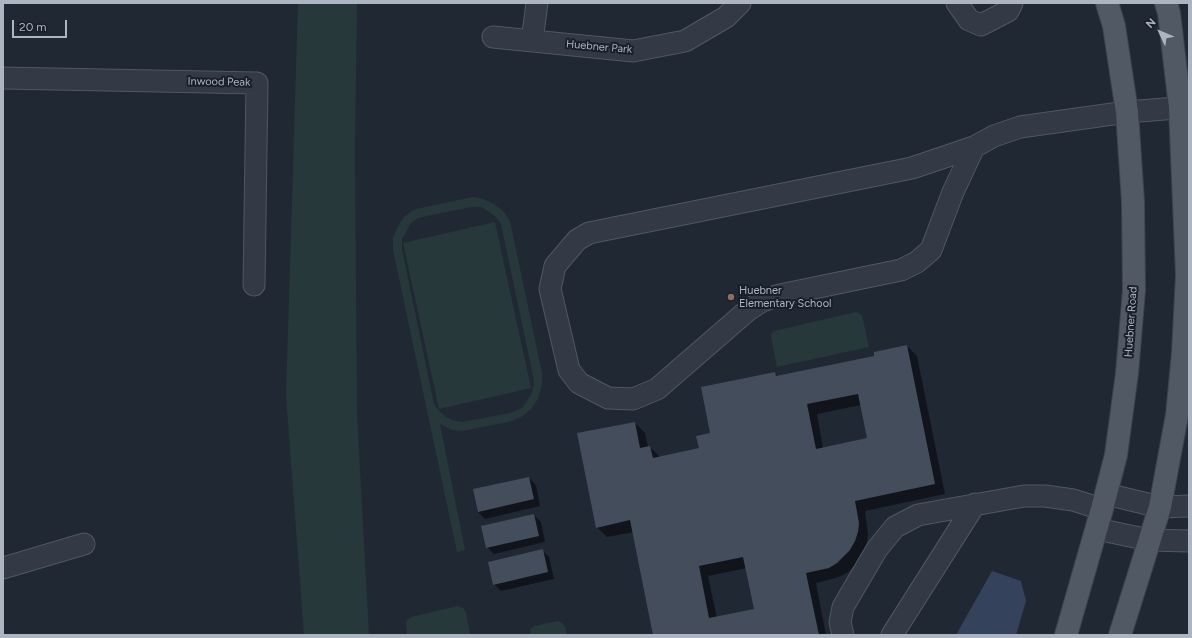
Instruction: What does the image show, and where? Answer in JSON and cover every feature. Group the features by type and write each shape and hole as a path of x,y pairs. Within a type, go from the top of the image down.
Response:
{"main road":[{"name":"Huebner Road","path":"1066,635 1102,511 1116,455 1127,373 1134,290 1133,202 1126,112 1114,26 1107,3"},
{"path":"1120,635 1160,507 1186,362 1187,275 1185,107 1166,3"}],"street":[{"path":"532,41 536,3"},
{"name":"Huebner Park","path":"493,37 633,52 685,41 726,17 740,3"},
{"path":"957,3 970,20 981,25 1008,11 1012,3"},
{"name":"Inwood Peak","path":"3,78 257,83 254,284"},
{"path":"974,147 953,192 931,250 917,262 901,270 762,300 747,311 657,389 633,399 608,398 579,383 570,370 550,289 555,266 577,240 589,233 912,168 974,147 994,136 1020,127 1126,112 1185,107"},
{"path":"843,635 840,622 843,607 877,549 895,527 918,516 974,504 1024,496 1045,496 1073,500 1102,511 1150,540 1189,541"},
{"path":"892,635 974,504"},
{"path":"1102,511 1189,506"},
{"path":"3,568 84,544"}],"shaded area":[{"path":"298,3 357,3 355,150 357,414 369,635 304,635 286,396"},
{"path":"473,197 483,199 494,204 503,211 510,221 542,373 542,385 538,399 531,409 521,417 508,422 462,431 452,430 440,424 465,550 457,552 393,250 393,237 404,217 413,210","holes":["471,207 481,207 496,217 501,224 534,385 531,395 522,408 510,413 462,422 446,417 434,404 402,249 402,239 411,223 418,218"]},
{"path":"495,222 531,388 439,409 403,243"},
{"path":"856,312 862,315 869,347 777,367 771,337 771,334 774,331"},
{"path":"458,606 463,608 466,612 470,635 407,635 406,624 407,620 411,617"},
{"path":"558,621 565,627 567,635 530,635 531,628 534,626"}],"water":[{"path":"992,571 1021,581 1026,601 1016,635 956,635"}],"building":[{"path":"907,345 935,484 855,501 859,523 855,541 850,550 837,563 829,568 806,573 819,635 653,635 630,520 596,528 577,433 635,422 640,448 650,446 653,458 699,448 696,436 710,433 701,387 775,372 776,376 874,356 874,352","holes":["858,394 867,438 816,449 807,404","743,557 754,609 709,618 699,566"]},
{"path":"529,477 534,499 478,512 473,489"},
{"path":"534,514 539,536 486,548 481,526"},
{"path":"543,549 548,572 493,585 488,562"}],"place":[{"name":"Huebner Elementary School","path":"731,297"}]}
